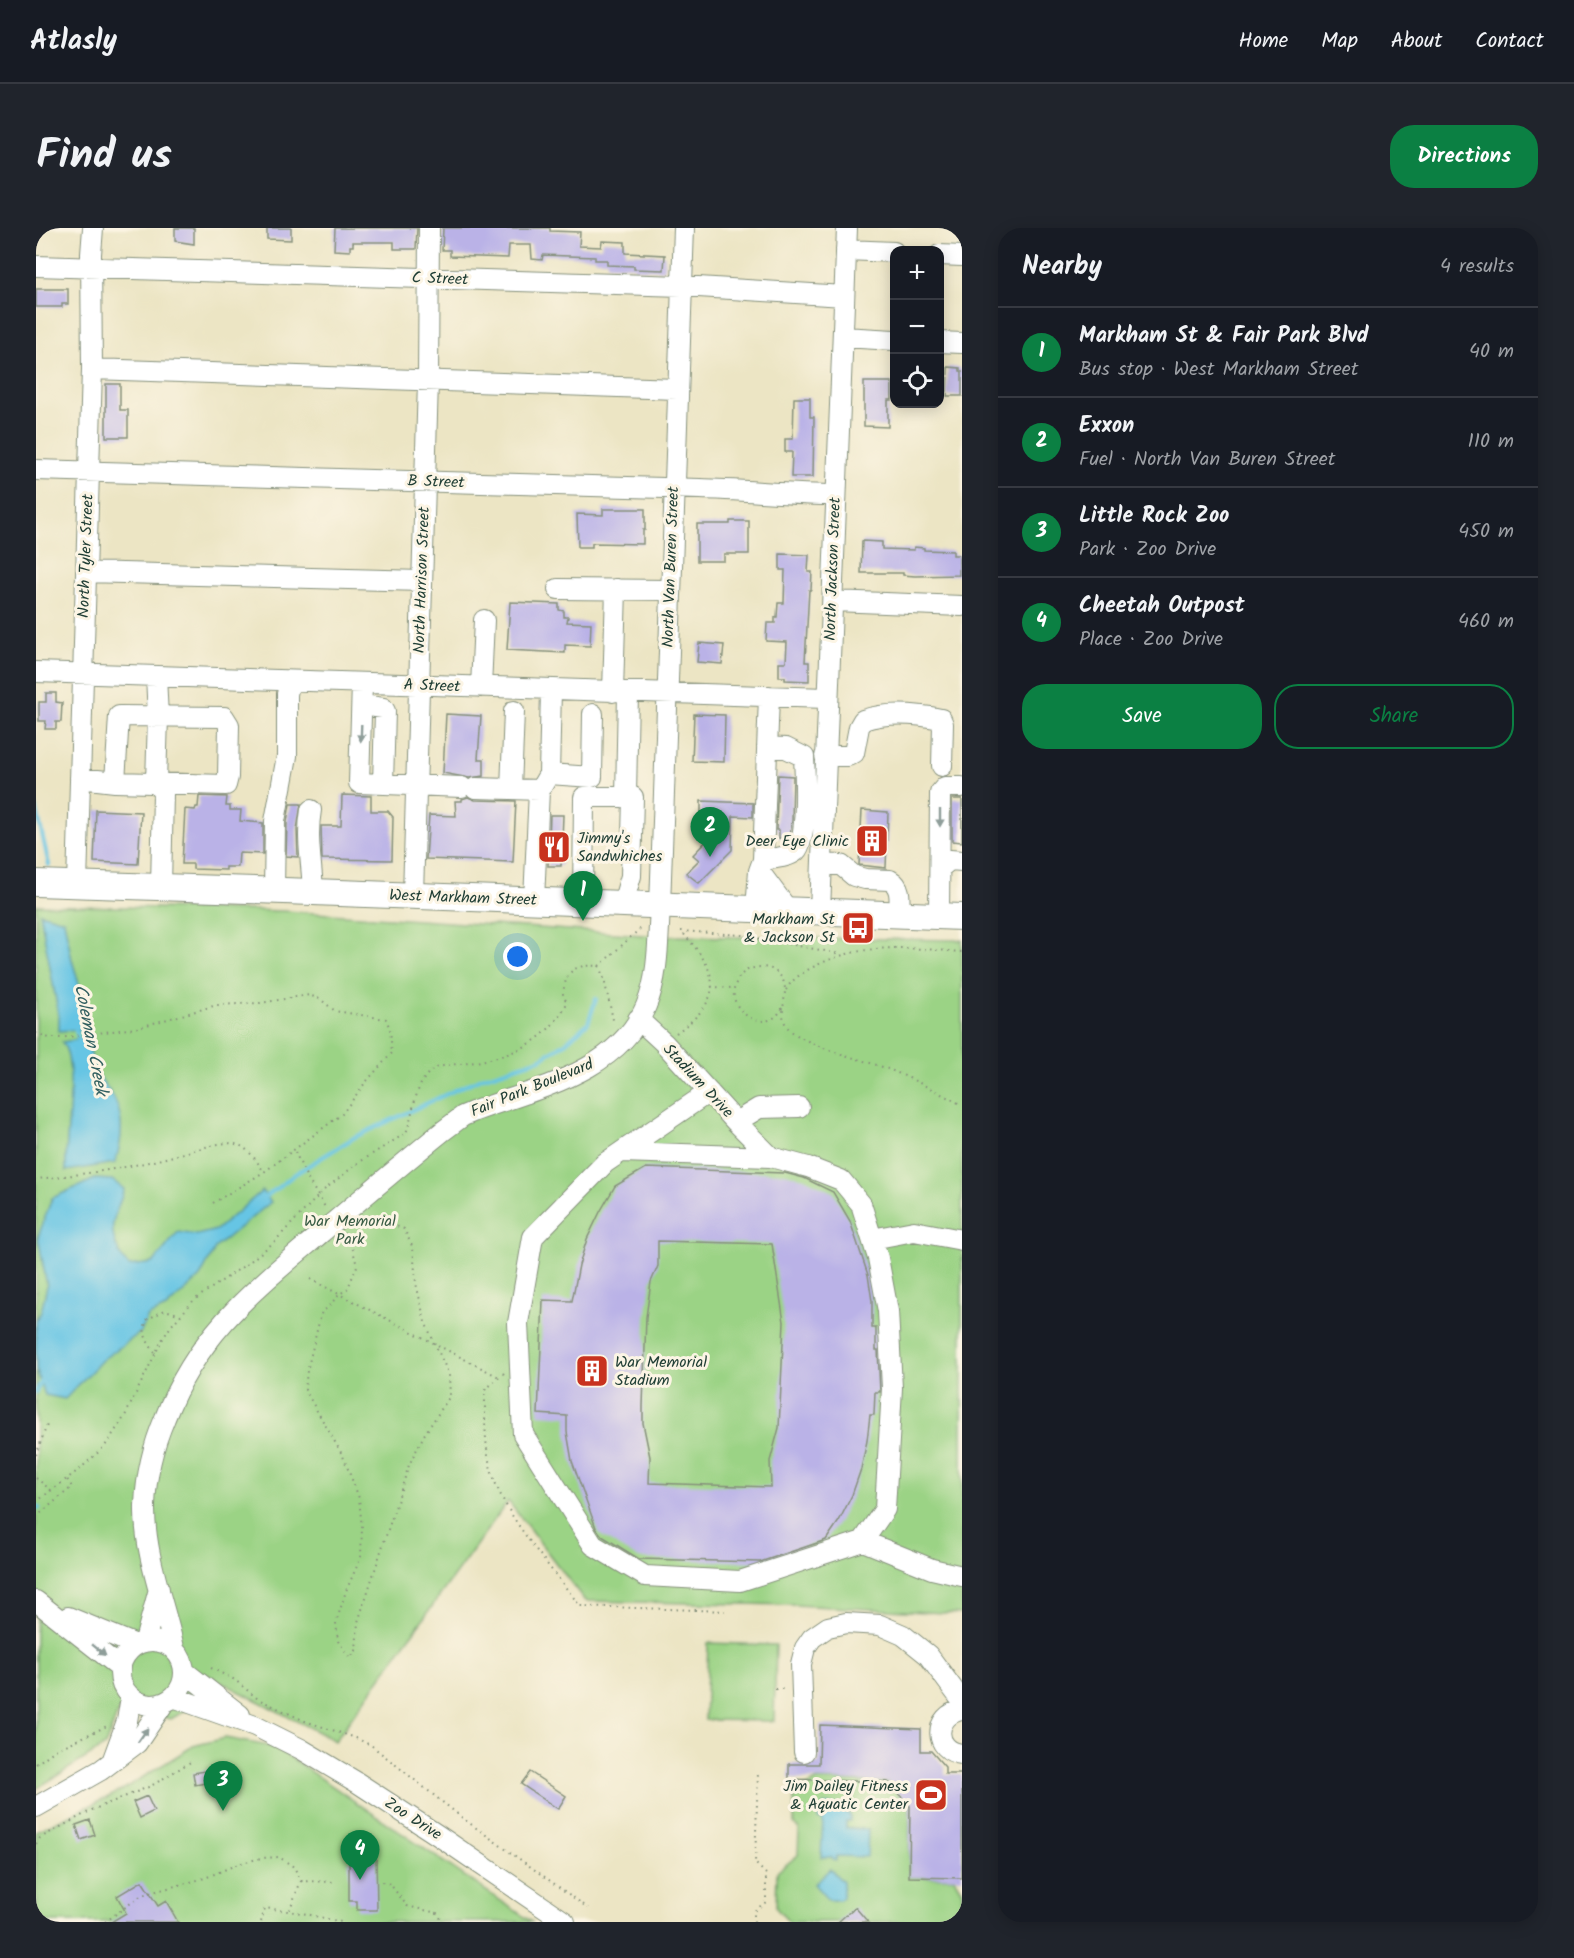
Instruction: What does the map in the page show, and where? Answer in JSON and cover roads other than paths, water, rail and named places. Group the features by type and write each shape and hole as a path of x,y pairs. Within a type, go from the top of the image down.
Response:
{"main road":[{"name":"West Markham Street","path":"36,883 951,916"}],"street":[{"name":"North Tyler Street","path":"78,884 92,369 93,228"},
{"name":"North Harrison Street","path":"413,895 428,381 429,228"},
{"name":"North Van Buren Street","path":"660,906 684,228"},
{"name":"North Jackson Street","path":"820,911 847,228"},
{"path":"846,250 890,252"},
{"name":"C Street","path":"36,266 682,286 844,296"},
{"path":"843,337 890,340"},
{"path":"944,342 962,343"},
{"path":"92,369 678,388"},
{"name":"B Street","path":"36,470 673,488 789,495 836,495"},
{"path":"86,572 422,581"},
{"path":"558,589 671,590"},
{"path":"616,589 620,692 629,802 631,876 623,903"},
{"path":"833,601 962,606"},
{"path":"481,687 484,620"},
{"name":"A Street","path":"36,672 827,698"},
{"path":"156,676 158,717 156,782 162,793 161,887"},
{"path":"274,891 275,821 286,756 287,694 290,681"},
{"path":"362,683 359,783 512,789 544,782 592,777 593,714"},
{"path":"534,900 551,690"},
{"path":"756,909 761,866 769,696"},
{"path":"362,705 383,708 385,711 383,784"},
{"path":"512,789 514,711"},
{"path":"80,778 115,782 226,785 230,725 224,717 119,716 115,782"},
{"path":"825,756 848,756 854,753 859,727 863,720 875,716 929,717 941,719 944,724 942,766"},
{"path":"761,866 797,850 803,840 804,757 786,748 768,747"},
{"path":"951,916 940,868 940,794 945,786 962,786"},
{"path":"583,903 584,797 663,807"},
{"path":"311,810 308,826 313,892"},
{"path":"940,868 950,860 962,861"},
{"path":"822,864 841,865 854,876 890,880 895,883 899,888 899,915"},
{"path":"761,866 788,910"},
{"name":"Fair Park Boulevard","path":"184,1672 181,1657 174,1648 159,1589 146,1525 145,1505 151,1455 178,1387 199,1352 221,1323 269,1277 463,1116 555,1082 602,1060 618,1046 645,1006 654,975 660,906"},
{"name":"Stadium Drive","path":"638,1019 664,1043 736,1122 759,1108 800,1107"},
{"path":"622,1152 771,1157 842,1179 861,1204 884,1285 888,1311 892,1388 885,1509 863,1541 740,1581 645,1576 593,1545 523,1434 518,1323 533,1237 605,1163 709,1092"},
{"path":"736,1122 771,1157"},
{"path":"872,1239 914,1231 962,1240"},
{"path":"863,1541 932,1569 962,1576"},
{"name":"Fair Park Boulevard","path":"121,1668 126,1653 140,1643 159,1589"},
{"path":"40,1604 140,1643 156,1640 174,1648"},
{"path":"40,1604 121,1668 122,1685 131,1697 147,1705 169,1700"},
{"path":"804,1752 801,1664 805,1648 812,1638 828,1627 846,1623 880,1625 903,1635 928,1655 962,1701"},
{"path":"36,1808 101,1770 137,1743 169,1700 182,1687 184,1672"},
{"name":"Zoo Drive","path":"184,1672 255,1726"},
{"path":"113,1759 127,1721 131,1697"},
{"name":"Zoo Drive","path":"169,1700 255,1726 301,1749 358,1783 565,1922"},
{"path":"962,1710 948,1715 940,1734 946,1748 962,1754"}],"water":[{"path":"40,913 64,920 72,960 86,1008 87,1029 59,1031 59,1017"},
{"path":"87,1038 96,1071 114,1098 120,1114 121,1139 115,1163 66,1171 70,1067 62,1042"},
{"path":"95,1179 112,1180 124,1189 114,1219 113,1232 120,1255 129,1266 153,1263 178,1232 197,1235 216,1230 262,1191 271,1202 216,1247 200,1277 166,1308 148,1316 141,1332 102,1360 65,1399 45,1395 36,1369 36,1320 41,1312 47,1286 38,1237 52,1198"},
{"path":"823,1805 846,1805 846,1813 850,1814 850,1821 846,1821 846,1828 868,1829 867,1857 836,1856 836,1860 832,1857 821,1857 823,1820 818,1819 819,1813 823,1813"},
{"path":"830,1869 843,1882 843,1898 839,1900 828,1900 814,1884"}],"waterway":[{"name":"Coleman Creek","path":"36,807 49,865"},
{"path":"263,1199 295,1174 355,1137 481,1078 540,1059 564,1044 588,1023 596,999"},
{"name":"Coleman Creek","path":"75,1026 79,1042"},
{"name":"Coleman Creek","path":"36,1392 43,1379"},
{"path":"36,1505 39,1508"}],"place":[{"name":"Deer Eye Clinic","path":"872,841"},
{"name":"Jimmy's Sandwhiches","path":"554,847"},
{"name":"Exxon","path":"710,857"},
{"name":"Markham St & Fair Park Blvd","path":"583,921"},
{"name":"Markham St & Jackson St","path":"858,928"},
{"name":"War Memorial Stadium","path":"592,1371"},
{"name":"Jim Dailey Fitness & Aquatic Center","path":"931,1795"},
{"name":"Little Rock Zoo","path":"223,1811"},
{"name":"Cheetah Outpost","path":"360,1880"}],"park label":[{"name":"War Memorial Park","path":"350,1230"}]}
